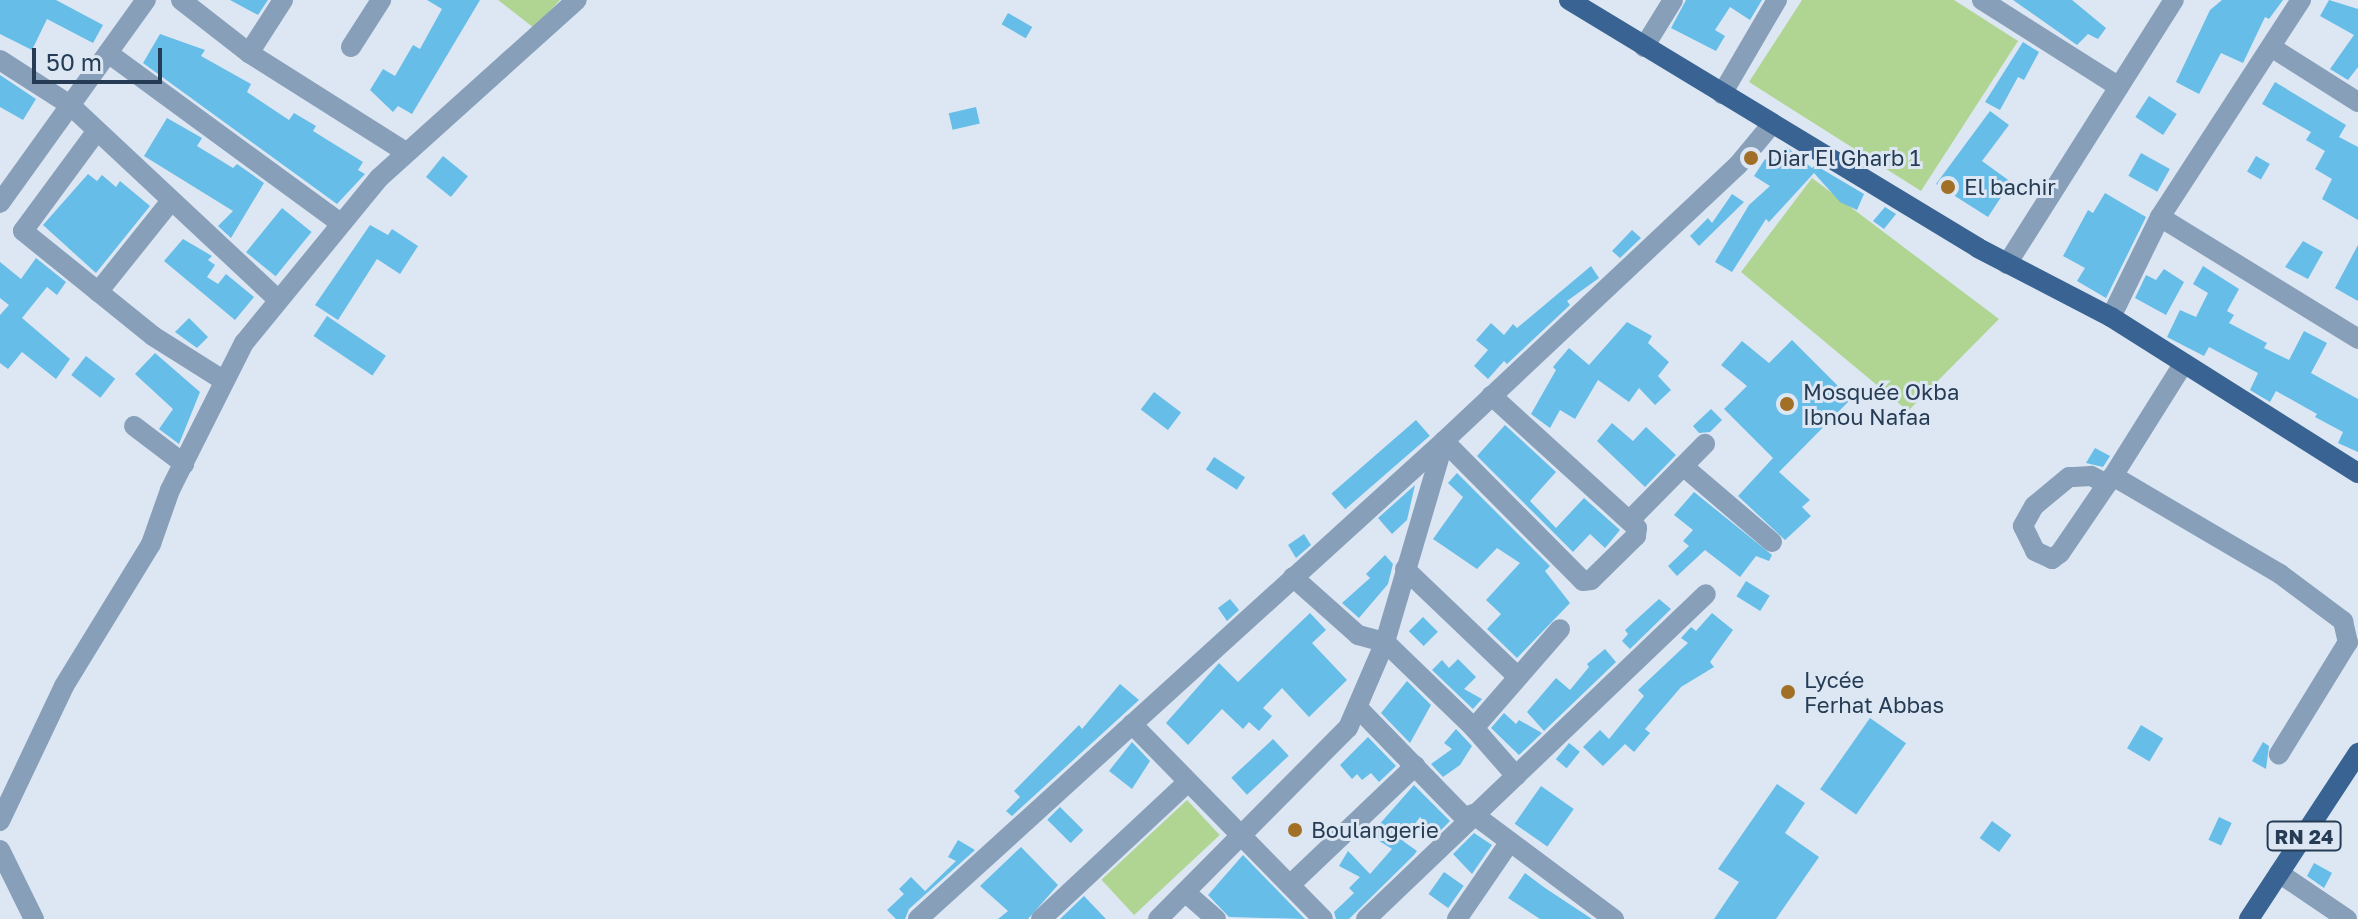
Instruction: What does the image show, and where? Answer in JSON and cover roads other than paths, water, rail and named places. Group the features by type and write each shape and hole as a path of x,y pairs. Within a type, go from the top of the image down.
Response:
{"main road":[{"path":"1569,0 2007,264 2111,317 2182,366 2358,473"},
{"name":"RN 24","path":"2249,919 2358,753"}],"street":[{"path":"0,203 146,0"},
{"path":"181,0 249,53 404,151"},
{"path":"249,53 283,0"},
{"path":"351,47 381,0"},
{"path":"0,821 64,686 151,544 223,380 277,299 339,222 404,151 577,0"},
{"path":"1644,47 1673,0"},
{"path":"1722,94 1777,0"},
{"path":"1982,0 2119,87"},
{"path":"2007,264 2174,0"},
{"path":"2111,317 2160,217 2301,0"},
{"path":"2271,47 2358,102"},
{"path":"108,53 339,222"},
{"path":"0,60 70,105 277,299"},
{"path":"918,919 1444,441 1738,165 1772,124"},
{"path":"96,132 23,231 153,336 223,380"},
{"path":"98,292 170,202"},
{"path":"2160,217 2358,339"},
{"path":"2182,366 2110,480 2280,574 2343,621 2348,642 2279,754"},
{"path":"1444,441 1583,581 1591,580 1636,536 1630,520 1491,395"},
{"path":"134,426 184,464"},
{"path":"1158,919 1348,728 1385,642 1444,441"},
{"path":"1630,520 1705,444"},
{"path":"1683,466 1772,542"},
{"path":"1405,569 1518,677"},
{"path":"1293,577 1358,635 1385,642 1474,728 1516,776"},
{"path":"1366,919 1706,594"},
{"path":"1474,728 1560,629"},
{"path":"1358,708 1470,817 1607,917"},
{"path":"1132,724 1239,838 1323,919"},
{"path":"1290,885 1415,766"},
{"path":"1041,919 1188,782"},
{"path":"1457,919 1509,843"},
{"path":"0,850 34,919"},
{"path":"2279,873 2348,919 2358,906"},
{"path":"1185,892 1216,919"}],"place":[{"name":"Diar El Gharb 1","path":"1751,158"},
{"name":"El bachir","path":"1948,187"},
{"name":"Mosquée Okba Ibnou Nafaa","path":"1787,404"},
{"name":"Lycée Ferhat Abbas","path":"1788,692"},
{"name":"Boulangerie","path":"1295,830"}]}
